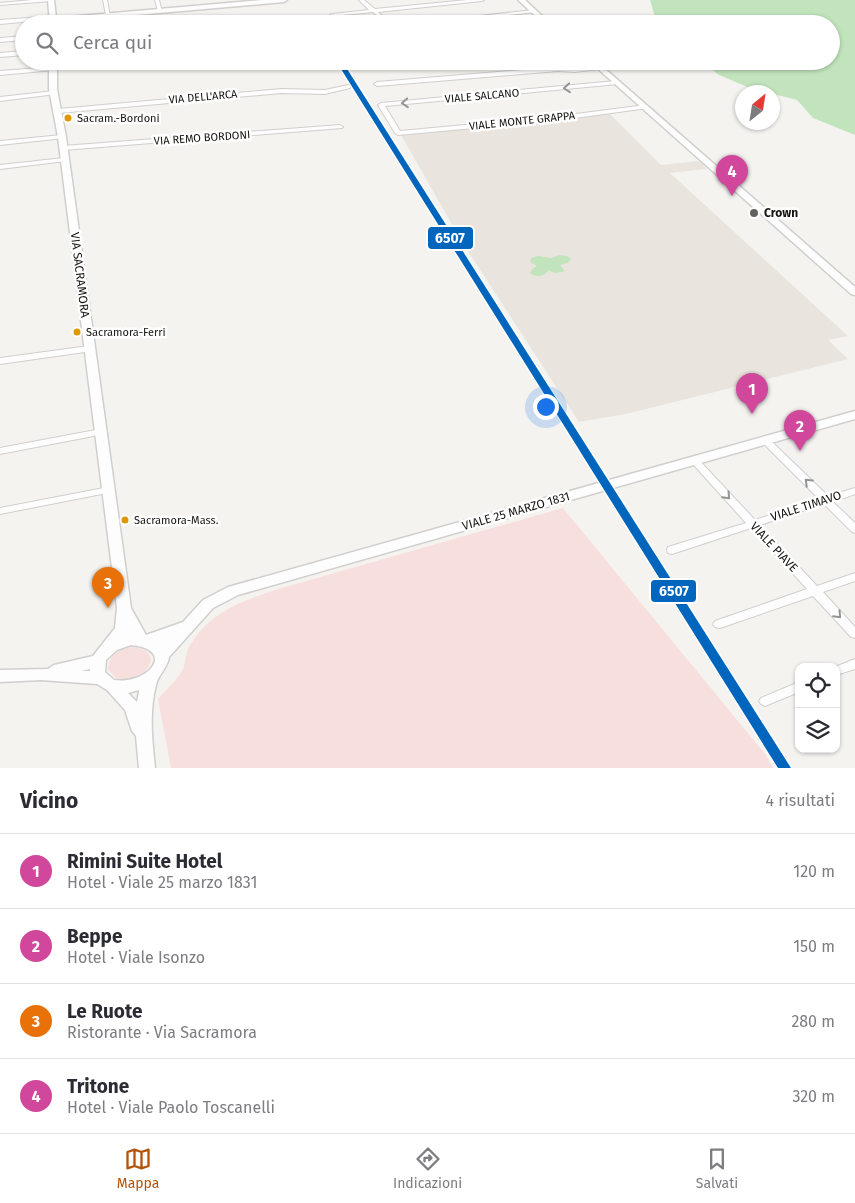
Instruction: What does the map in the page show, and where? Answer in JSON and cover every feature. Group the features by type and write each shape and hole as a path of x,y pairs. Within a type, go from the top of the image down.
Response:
{"street":[{"path":"0,4 51,0 52,15"},
{"path":"105,0 108,15 284,0"},
{"path":"157,0 160,11"},
{"path":"361,0 379,15"},
{"path":"422,0 432,10"},
{"path":"332,15 482,0"},
{"path":"521,0 538,15"},
{"path":"493,15 534,11"},
{"path":"0,22 15,22"},
{"path":"0,39 15,38"},
{"path":"0,55 15,54"},
{"path":"0,73 20,70"},
{"name":"VIA SACRAMORA","path":"52,70 124,608 122,629 111,646"},
{"path":"376,84 535,70"},
{"path":"602,70 855,292"},
{"name":"VIALE SALCANO","path":"398,133 381,105 616,83"},
{"name":"VIA DELL'ARCA","path":"58,110 281,91 325,92 348,88"},
{"path":"0,98 54,93"},
{"name":"VIALE MONTE GRAPPA","path":"398,133 646,107"},
{"name":"VIA REMO BORDONI","path":"0,143 63,143 340,127"},
{"path":"0,167 64,160"},
{"path":"0,361 89,350"},
{"name":"VIALE 25 MARZO 1831","path":"162,655 208,604 233,591 855,415"},
{"path":"0,451 101,432"},
{"path":"765,440 855,529"},
{"name":"VIALE PIAVE","path":"694,460 855,634"},
{"path":"0,511 109,490"},
{"name":"VIALE TIMAVO","path":"672,550 855,491"},
{"path":"719,624 855,577"},
{"name":"VIA SACRAMORA","path":"124,608 146,640"},
{"name":"VIALE 25 MARZO 1831","path":"146,640 188,625"},
{"path":"99,678 97,670 98,661 111,646 126,640 146,640 156,645 162,655 162,662 159,670 149,680 134,687 113,687"},
{"path":"41,674 98,661"},
{"path":"840,670 855,664"},
{"path":"0,676 41,674 99,678 113,687 132,708 143,740"},
{"path":"147,768 143,740 143,704 149,680"},
{"path":"765,701 795,689"}],"shaded area":[{"path":"650,0 855,0 855,135 813,118 797,100 780,96 780,85 743,85 719,75 713,70 840,70 840,15 654,15"},
{"path":"610,114 661,165 699,161 707,169 670,173 848,336 828,340 848,359 626,414 579,422 462,242 401,135"},
{"path":"560,255 571,259 568,263 560,265 564,270 563,272 554,273 549,270 545,274 538,276 530,273 537,266 530,262 531,258 538,256 551,258"},
{"path":"563,508 765,754 773,768 171,768 158,699 181,673 188,650 198,634 218,615 242,602 282,588"},
{"path":"132,647 143,649 149,654 151,660 149,666 136,677 127,679 116,678 108,670 110,660 119,651"}],"transit line":[{"name":"6507","path":"345,70 785,768"}],"place":[{"name":"Sacram.-Bordoni","path":"68,118"},
{"name":"Tritone","path":"732,196"},
{"name":"Crown","path":"754,213"},
{"name":"Sacramora-Ferri","path":"77,332"},
{"name":"Rimini Suite Hotel","path":"752,414"},
{"name":"Beppe","path":"800,451"},
{"name":"Sacramora-Mass.","path":"125,520"},
{"name":"Le Ruote","path":"108,608"}]}
